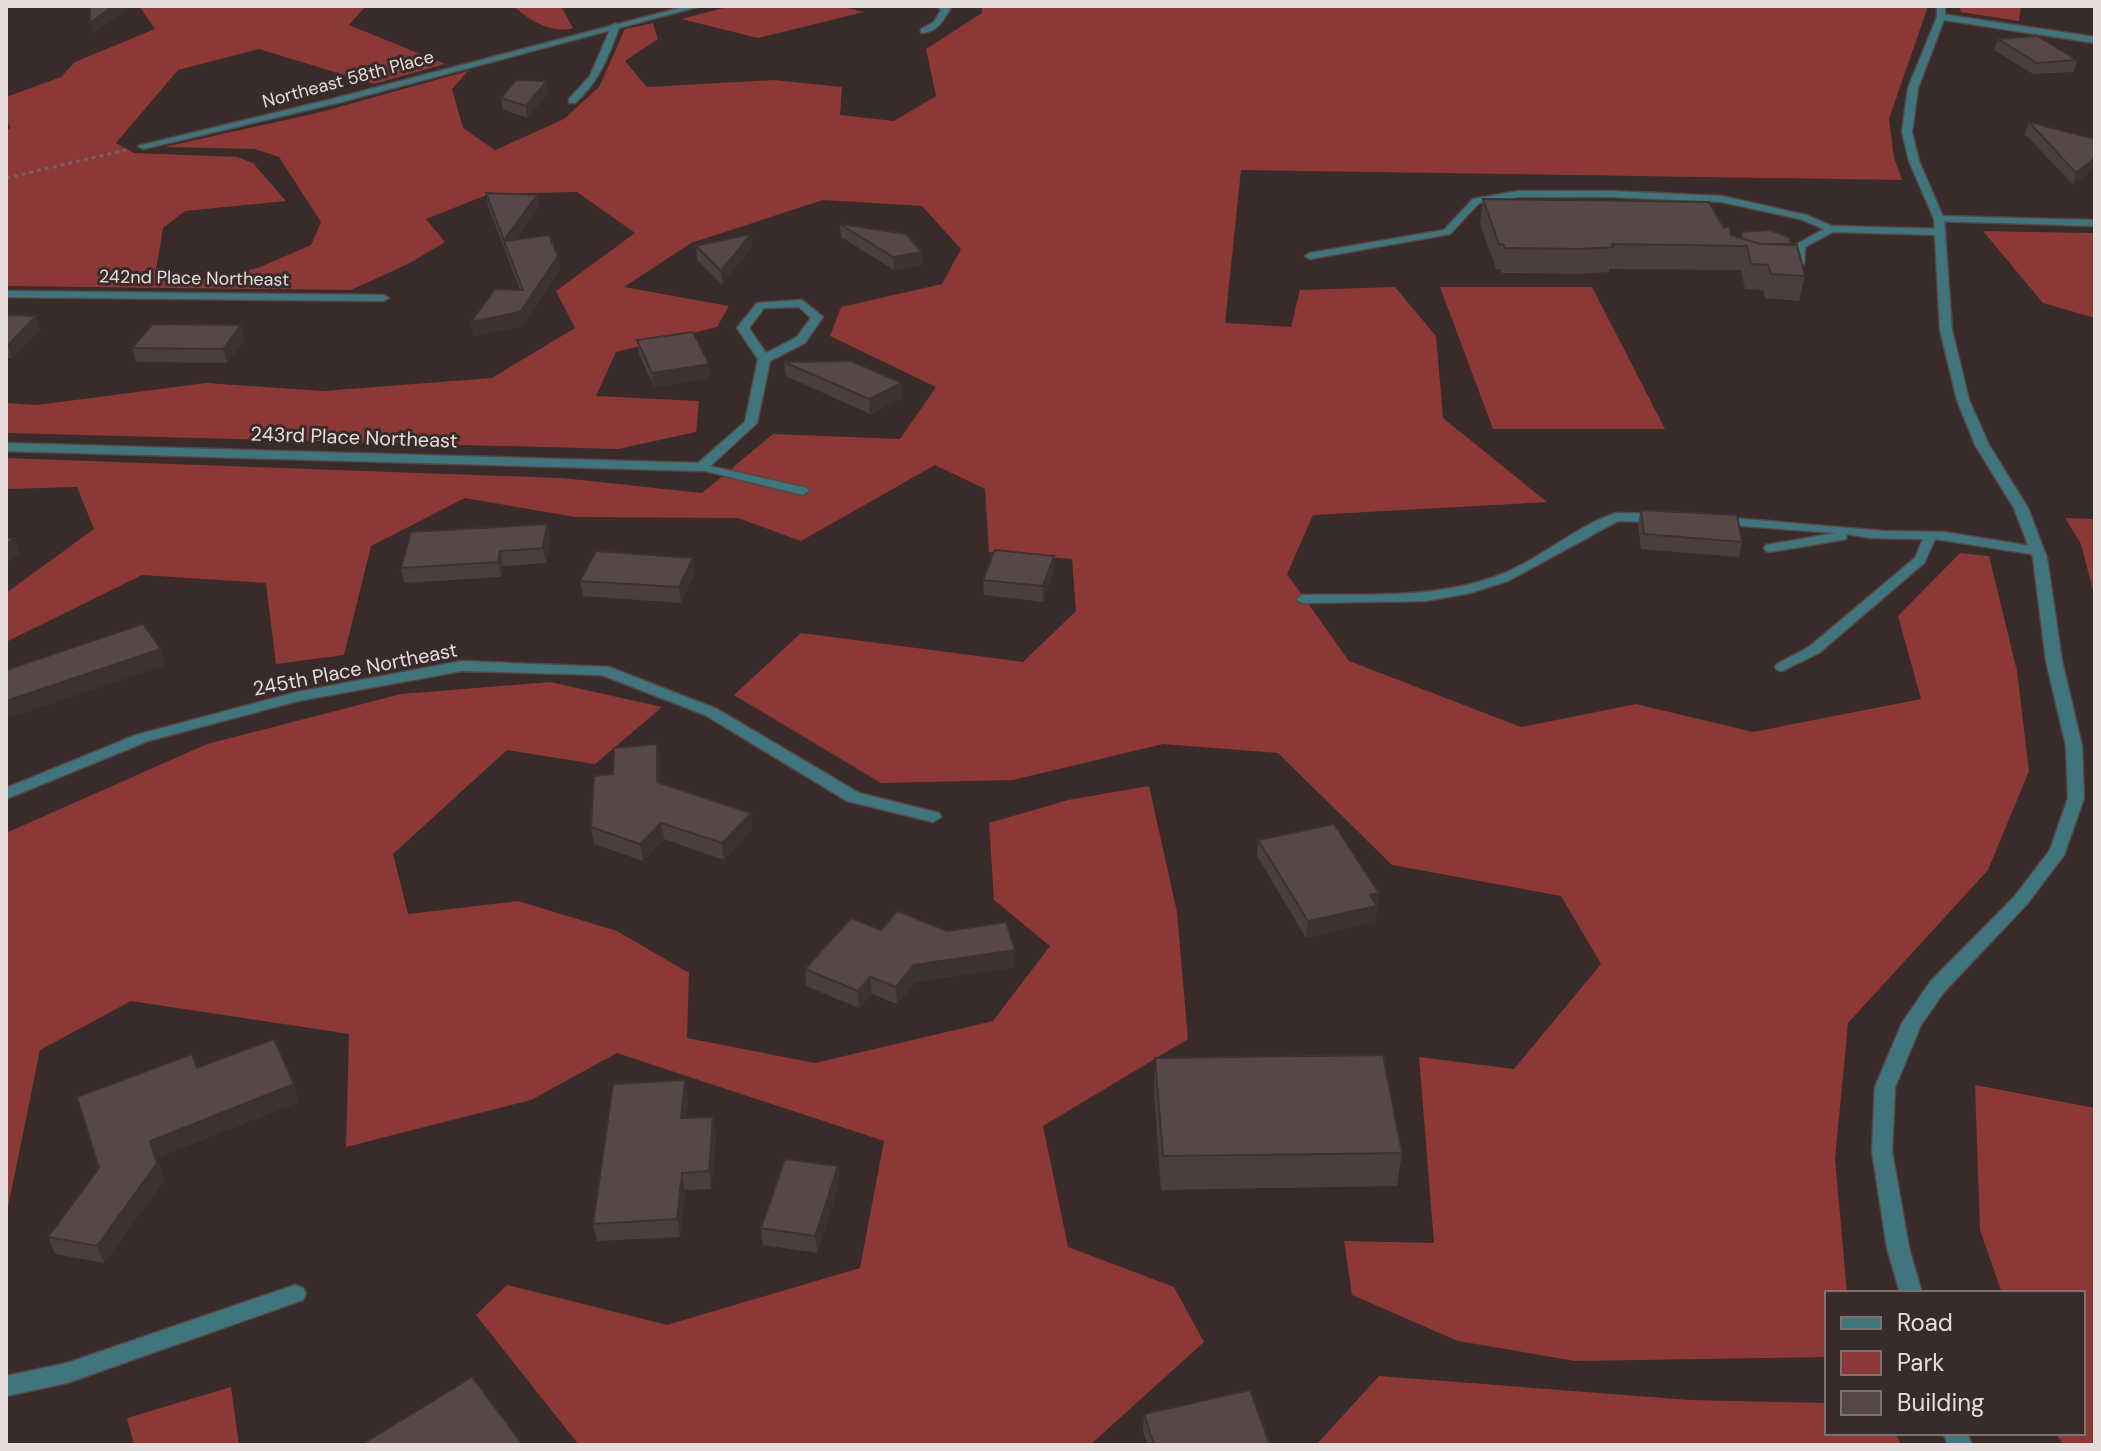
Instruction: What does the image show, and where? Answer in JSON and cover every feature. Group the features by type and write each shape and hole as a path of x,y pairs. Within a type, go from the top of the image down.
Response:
{"street":[{"name":"Northeast 58th Place","path":"143,146 338,100 697,6"},
{"path":"924,31 937,24 946,9 942,6"},
{"path":"1910,1291 1898,1248 1882,1151 1885,1087 1912,1023 1937,987 2021,900 2058,851 2076,798 2074,746 2054,661 2046,588 2037,551 2021,508 1982,445 1963,400 1946,330 1940,226 1914,161 1907,132 1913,88 1941,12 2095,40"},
{"path":"1940,226 2095,223"},
{"name":"242nd Place Northeast","path":"6,294 383,298"},
{"path":"701,467 751,423 764,359 743,328 761,305 802,303 817,317 801,340 764,359"},
{"name":"243rd Place Northeast","path":"6,447 701,467"},
{"name":"245th Place Northeast","path":"6,794 142,738 297,697 462,666 510,667 604,670 711,712 853,797 933,817"},
{"path":"6,1386 67,1373 295,1294"}],"lane":[{"path":"572,101 585,91 604,59 616,25"},
{"path":"1310,256 1447,232 1476,201 1519,194 1722,199 1791,214 1831,229 1940,226"},
{"path":"1787,241 1800,246 1831,229"},
{"path":"1777,267 1801,262 1800,246"},
{"path":"701,467 803,491"},
{"path":"1302,599 1426,597 1470,589 1504,578 1616,517 1675,519"},
{"path":"1704,520 1931,535 2037,551"},
{"path":"1770,548 1879,533"},
{"path":"1782,667 1814,650 1920,560 1931,535"}],"path":[{"path":"6,178 143,146"}],"green space":[{"path":"139,6 366,6 349,25 445,64 374,84 259,49 178,70 116,143 134,153 237,157 253,163 286,201 185,211 163,228 155,276 174,285 258,268 311,245 321,222 279,157 255,149 164,147 321,112 468,71 452,89 463,128 495,150 564,119 599,87 625,29 653,23 658,39 625,61 647,87 774,80 842,87 840,115 894,121 936,96 926,49 982,13 982,6 1925,6 1927,9 1889,119 1894,158 1902,180 1241,170 1225,323 1291,327 1300,290 1395,287 1436,336 1443,418 1547,502 1313,515 1287,574 1349,661 1521,727 1636,704 1753,732 1921,699 1898,616 1960,553 1989,556 2017,671 2029,771 1988,870 1848,1023 1835,1159 1847,1291 1825,1291 1825,1357 1575,1361 1458,1341 1352,1295 1344,1241 1434,1243 1419,1057 1514,1069 1601,964 1561,896 1392,865 1278,753 1163,744 1013,780 881,783 734,695 801,633 1023,662 1076,611 1072,559 989,552 985,489 935,465 801,541 738,518 575,517 465,498 371,546 344,655 276,664 266,583 142,575 6,642 6,593 94,529 77,487 6,489 6,458 562,478 702,493 773,434 900,439 936,387 830,336 841,307 942,284 961,249 922,206 823,200 691,243 624,287 729,306 717,327 616,352 596,396 699,401 696,432 618,449 6,433 6,403 37,405 206,383 323,391 492,378 575,328 556,291 635,233 577,192 489,194 426,219 445,242 410,263 351,290 6,286 6,130 11,128 6,119 6,97 61,77 75,62 155,29"},
{"path":"513,6 561,6 573,28 557,29 542,25"},
{"path":"731,6 839,6 864,12 758,38 681,19"},
{"path":"1959,6 2021,6 2019,21 1961,12"},
{"path":"1983,231 2095,233 2095,318 2043,303"},
{"path":"1440,287 1592,287 1665,429 1493,429"},
{"path":"2065,518 2095,519 2095,598 2081,544"},
{"path":"550,682 662,707 595,764 507,750 393,854 408,914 518,901 617,931 689,973 687,1038 815,1063 993,1021 1050,946 994,900 989,823 1068,800 1149,786 1177,912 1188,1039 1043,1126 1068,1247 1174,1287 1204,1342 1090,1445 579,1445 476,1315 507,1285 667,1325 860,1268 884,1141 617,1053 531,1100 346,1147 349,1034 131,1001 40,1050 6,1217 6,833 207,744 401,694"},
{"path":"1975,1085 2095,1108 2095,1445 2063,1445 2057,1435 2085,1435 2085,1291 2001,1291 1980,1230"},
{"path":"1379,1376 1690,1400 1825,1403 1825,1435 1897,1435 1901,1445 1316,1445"},
{"path":"231,1387 239,1445 134,1445 127,1418"}],"building":[{"path":"90,6 113,6 90,23"},
{"path":"2037,36 2077,60 2037,63 1998,39"},
{"path":"516,80 547,81 526,106 501,98"},
{"path":"2029,122 2095,139 2095,158 2076,173"},
{"path":"486,193 537,195 504,240"},
{"path":"1483,199 1709,202 1724,228 1729,226 1731,235 1761,244 1797,245 1805,276 1771,274 1768,265 1751,264 1747,246 1612,244 1613,247 1582,249 1505,248 1499,244"},
{"path":"840,224 906,234 922,252 893,257"},
{"path":"1770,230 1789,237 1791,244 1761,244 1741,238 1742,232"},
{"path":"751,234 721,271 696,246"},
{"path":"549,235 558,256 520,312 471,322 495,289 523,290 504,241"},
{"path":"6,315 36,316 8,345 6,344"},
{"path":"153,324 241,325 223,349 132,348"},
{"path":"693,332 709,364 652,373 637,340"},
{"path":"851,361 902,383 869,399 784,362"},
{"path":"1641,510 1737,515 1742,542 1644,534"},
{"path":"547,524 543,548 500,551 498,562 401,568 411,532"},
{"path":"995,550 1054,556 1043,586 983,580"},
{"path":"596,551 693,558 679,587 580,581"},
{"path":"143,624 161,649 6,701 6,670"},
{"path":"657,744 657,782 751,813 722,843 661,823 640,844 591,827 594,776 613,774 614,748"},
{"path":"1334,824 1379,893 1370,895 1377,906 1308,921 1258,840"},
{"path":"897,911 947,931 1006,922 1015,950 914,965 896,987 870,977 858,991 805,969 851,918 881,930"},
{"path":"274,1039 294,1084 150,1141 157,1163 97,1246 48,1237 99,1168 77,1097 192,1054 197,1068"},
{"path":"1383,1055 1402,1153 1163,1156 1155,1058"},
{"path":"685,1080 681,1118 713,1117 709,1171 682,1173 677,1219 593,1224 613,1084"},
{"path":"785,1159 838,1166 815,1236 761,1228"},
{"path":"472,1377 523,1445 361,1445"},
{"path":"1250,1390 1270,1445 1154,1445 1144,1414"}]}
